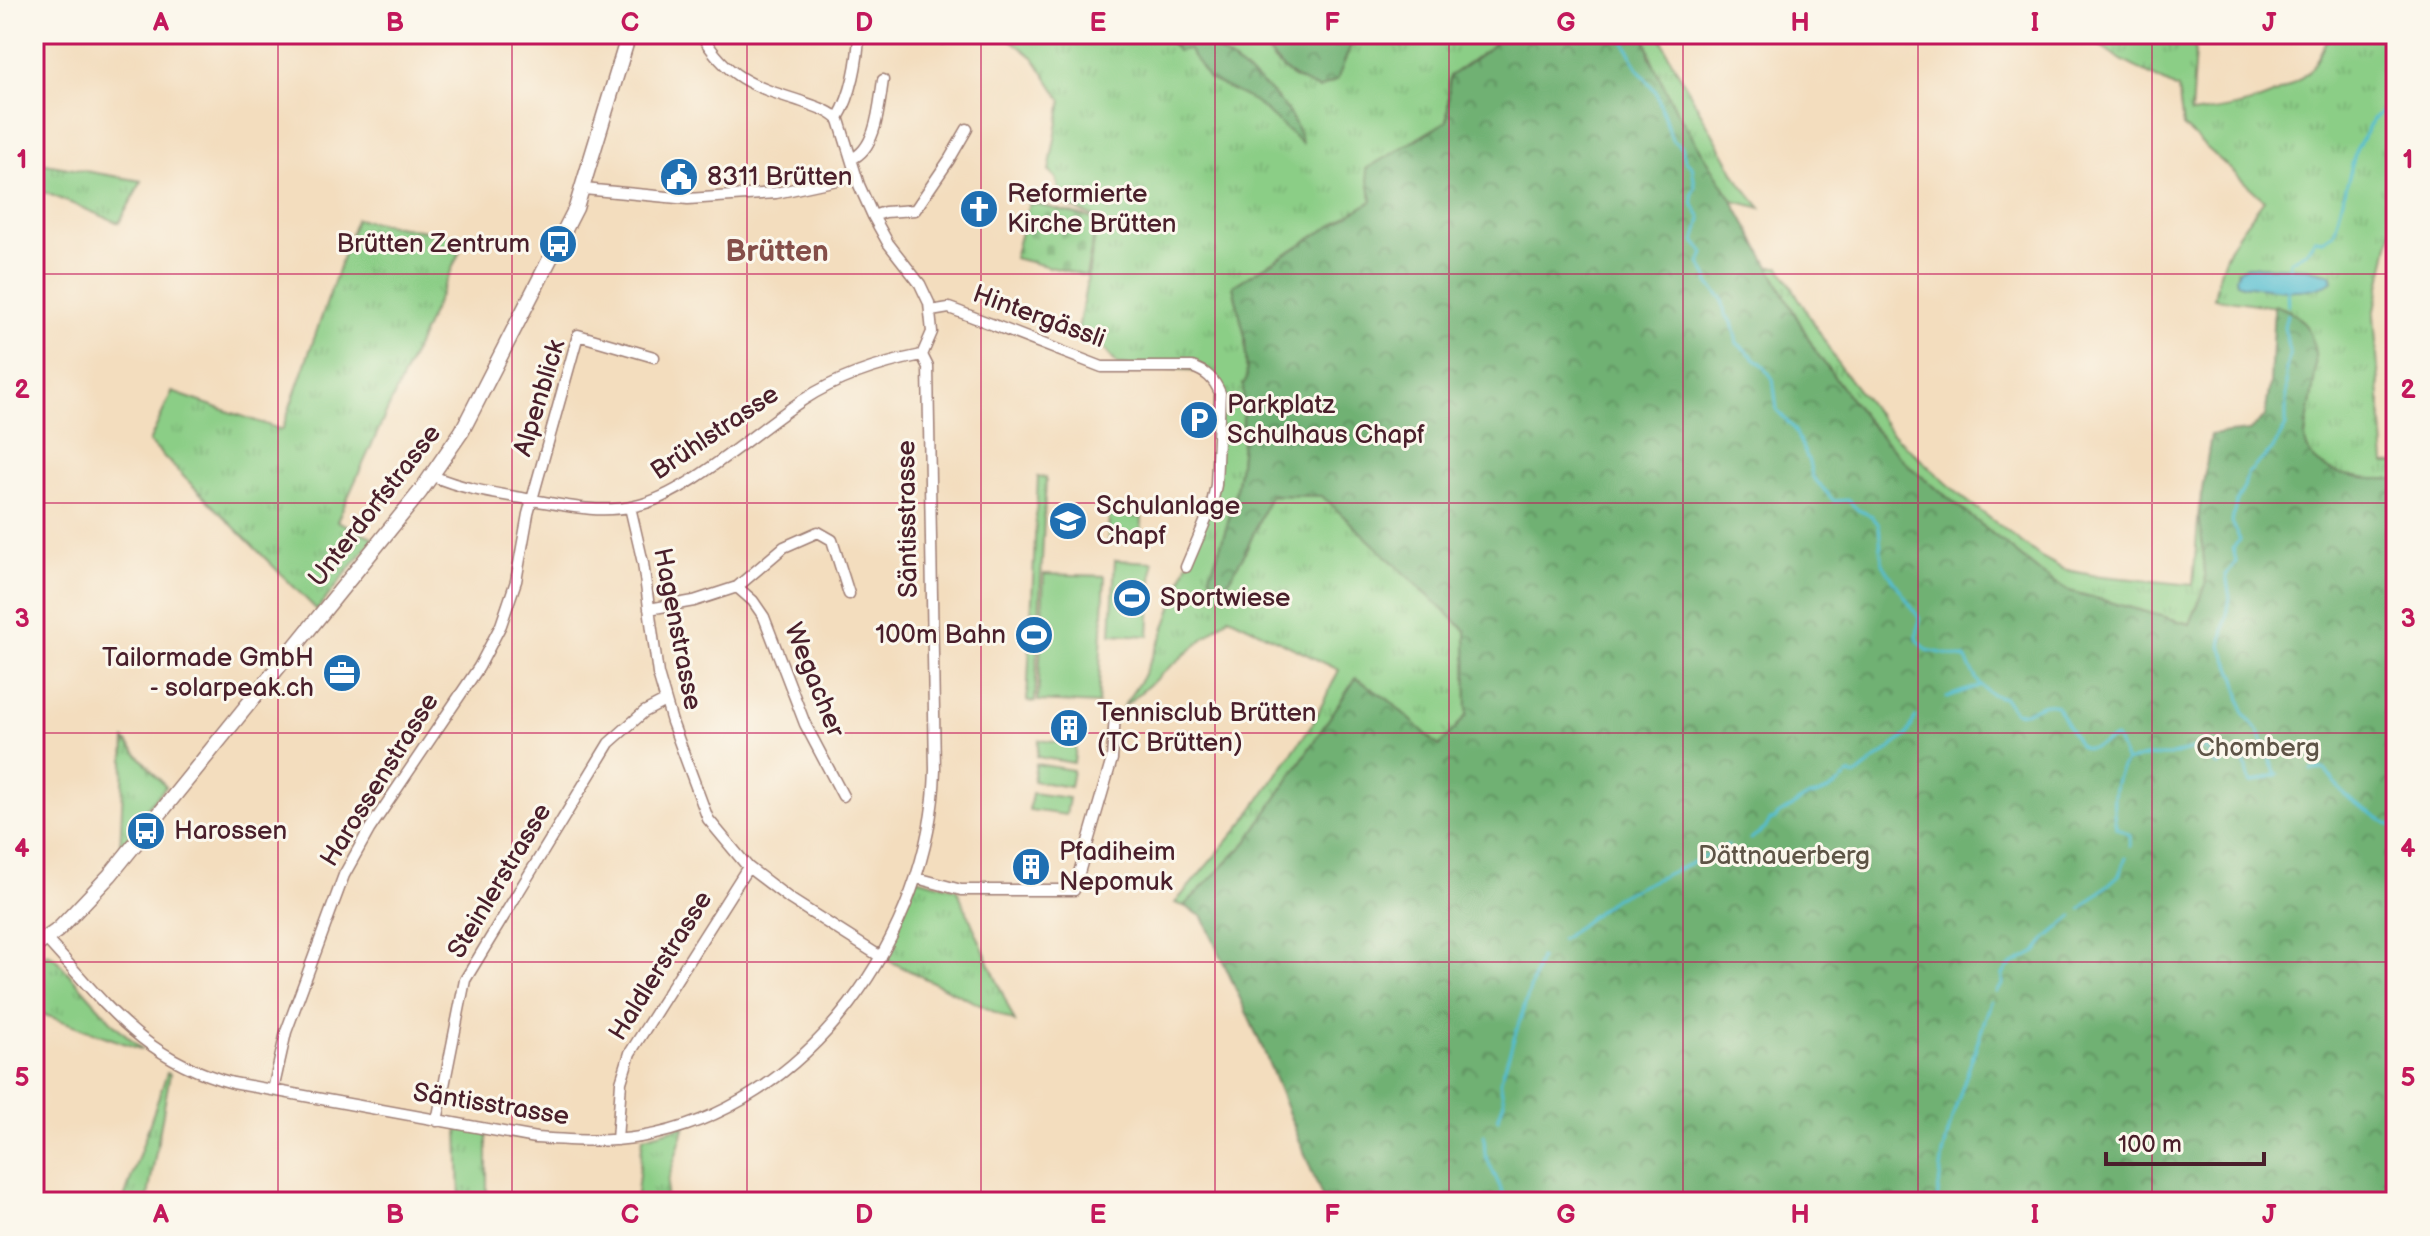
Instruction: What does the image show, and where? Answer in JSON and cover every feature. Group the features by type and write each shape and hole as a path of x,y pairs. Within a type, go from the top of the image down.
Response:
{"street":[{"name":"Unterdorfstrasse","path":"40,943 77,911 110,875 433,476 469,419 584,189 629,34"},
{"path":"701,34 714,55 736,76 838,118"},
{"path":"859,34 847,100 838,118 856,176 873,216 888,243 920,284 931,311"},
{"path":"851,159 862,153 868,144 883,80"},
{"path":"873,216 915,210 967,129"},
{"path":"584,189 688,199 776,193 856,176"},
{"name":"Hintergässli","path":"931,311 949,308 1102,367 1192,367 1204,371 1215,381 1220,393 1216,485 1211,508 1186,567"},
{"name":"Säntisstrasse","path":"40,943 149,1046 196,1072 233,1083 536,1138 617,1140 685,1126 744,1099 770,1081 835,1020 881,957 900,922 917,878 934,804 928,367 922,355 931,338 931,311"},
{"name":"Alpenblick","path":"533,500 578,335 654,357"},
{"name":"Brühlstrasse","path":"433,476 470,489 581,509 648,503 679,488 831,384 922,355"},
{"name":"Harossenstrasse","path":"273,1090 286,1032 344,875 369,830 479,667 501,625 516,581 533,500"},
{"name":"Hagenstrasse","path":"630,507 643,563 658,674 708,819 748,867 790,899 881,957"},
{"path":"649,609 694,601 737,587 784,547 818,532 832,540 849,594"},
{"name":"Wegacher","path":"737,587 760,609 805,724 843,796"},
{"name":"Steinlerstrasse","path":"437,1121 465,980 609,743 644,712 665,701"},
{"path":"917,878 961,890 1074,890 1112,759 1115,714"},
{"name":"Haldlerstrasse","path":"617,1140 621,1082 630,1053 748,867"}],"green space":[{"path":"1007,34 1258,34 1274,61 1295,79 1353,40 1351,34 1408,34 1415,43 1427,34 1501,34 1491,47 1450,76 1447,121 1367,169 1372,201 1233,286 1245,337 1247,379 1243,384 1241,459 1233,504 1210,575 1245,553 1270,495 1323,496 1466,631 1467,715 1439,747 1389,700 1356,679 1247,842 1184,906 1175,903 1243,823 1313,723 1339,670 1229,617 1122,708 1142,678 1162,636 1211,508 1220,393 1204,371 1118,365 1105,350 1077,336 1098,219 1063,204 1056,178 1049,171 1062,101 1034,58"},
{"path":"1164,34 1201,34 1201,39 1275,96 1287,110 1302,143 1254,101 1209,79 1188,49 1177,51"},
{"path":"1258,34 1351,34 1353,40 1337,80 1319,89 1282,68"},
{"name":"Dättnauerberg","path":"1501,34 1645,34 1649,55 1677,112 1733,201 1816,352 1866,420 1910,467 2042,574 2069,591 2190,624 2206,584 2199,509 2211,435 2249,431 2265,417 2274,305 2294,314 2307,327 2315,360 2305,438 2309,451 2316,461 2340,474 2396,479 2396,1202 1324,1202 1263,1049 1203,917 1184,906 1247,842 1356,678 1389,700 1439,746 1467,715 1466,631 1322,496 1270,495 1245,553 1225,586 1213,584 1210,575 1233,504 1241,459 1243,384 1247,379 1245,337 1233,286 1372,201 1366,169 1447,121 1450,76 1491,47"},
{"path":"1645,34 1660,34 1669,56 1741,184 1761,208 1733,201 1669,100"},
{"path":"2083,34 2196,34 2191,114 2238,106 2282,91 2308,72 2330,34 2396,34 2391,73 2396,79 2396,211 2374,315 2385,464 2396,464 2396,479 2340,474 2316,461 2309,451 2305,438 2315,365 2309,332 2299,318 2283,308 2214,298 2221,268 2231,245 2264,200 2183,126 2178,89 2123,61","holes":["2248,266 2306,268 2331,274 2333,281 2295,290 2242,285 2237,282 2236,276 2238,271"]},
{"path":"34,162 142,181 119,223 34,188"},
{"path":"1029,202 1097,220 1086,276 1014,258"},
{"path":"356,219 466,238 337,521 374,538 317,610 149,442 172,392 282,430"},
{"path":"1769,267 1780,267 1840,367 1892,433 1962,497 2041,557 2063,569 2092,575 2193,585 2199,509 2206,584 2190,624 2069,591 2042,574 1910,467 1866,420 1816,352"},
{"name":"100m Bahn","path":"1038,477 1046,478 1035,702 1027,701"},
{"path":"1109,515 1142,517 1141,541 1108,539"},
{"name":"Sportwiese","path":"1115,560 1153,562 1149,636 1111,634"},
{"path":"1044,574 1105,576 1098,704 1038,701"},
{"path":"125,740 166,787 133,822 135,824 120,852"},
{"path":"1039,740 1076,745 1074,763 1037,757"},
{"path":"1036,764 1073,770 1070,787 1033,781"},
{"path":"1032,793 1069,798 1066,815 1029,810"},
{"path":"917,878 957,889 1015,1022 881,957"},
{"path":"48,954 143,1050 34,1011 34,959"},
{"path":"167,1073 170,1074 147,1202 123,1202"},
{"path":"458,1124 487,1129 487,1202 460,1202"},
{"path":"685,1126 668,1181 665,1202 636,1202 643,1137"}],"water":[{"path":"2248,266 2306,268 2331,274 2333,281 2300,290 2242,285 2237,282 2236,276 2240,269"}],"waterway":[{"path":"1621,34 1638,69 1656,92 1672,140 1682,147 1685,160 1692,166 1695,187 1693,205 1701,219 1695,241 1704,253 1700,263 1709,285 1722,298 1737,343 1763,365 1773,379 1777,410 1794,429 1812,476 1834,501 1848,500 1858,510 1872,516 1879,525 1882,563 1919,618 1917,639 1927,650 1965,658 1984,689 2004,698 2015,712 2025,712 2045,704 2056,705 2079,745 2084,747 2093,748 2116,738 2126,762 2148,756 2169,756 2199,747 2207,750 2218,766 2232,755 2239,755 2251,783 2278,774"},
{"path":"2289,269 2290,261 2307,251 2315,239 2323,240 2334,233 2356,150 2373,119 2389,106 2392,90"},
{"path":"2287,289 2288,306"},
{"path":"2276,775 2259,732 2244,714 2236,678 2221,646 2230,598 2226,575 2236,562 2233,547 2240,540 2232,522 2236,503 2247,474 2272,450 2286,426 2286,369 2290,351 2284,327 2287,314"},
{"path":"1947,697 1981,685"},
{"path":"1750,839 1765,829 1770,820 1809,796 1831,789 1849,774 1855,776 1907,735 1916,717"},
{"path":"2126,762 2118,776 2114,811 2116,827 2130,835 2130,846"},
{"path":"2312,770 2324,769 2350,799 2396,826"},
{"path":"1561,940 1615,898 1728,846"},
{"path":"2081,909 2119,875 2126,858"},
{"path":"1996,992 2003,984 2003,974 2008,967 2036,952 2073,916"},
{"path":"1498,1119 1504,1101 1500,1082 1540,958"},
{"path":"1937,1202 1943,1154 1952,1118 1991,1002"},
{"path":"1484,1135 1485,1154 1507,1202"}],"place":[{"name":"8311 Brütten","path":"679,177"},
{"name":"Reformierte Kirche Brütten","path":"979,209"},
{"name":"Brütten Zentrum","path":"558,244"},
{"name":"Parkplatz Schulhaus Chapf","path":"1199,420"},
{"name":"Schulanlage Chapf","path":"1068,521"},
{"name":"Sportwiese","path":"1132,598"},
{"name":"100m Bahn","path":"1034,635"},
{"name":"Tailormade GmbH - solarpeak.ch","path":"342,673"},
{"name":"Tennisclub Brütten (TC Brütten)","path":"1069,728"},
{"name":"Harossen","path":"146,831"},
{"name":"Pfadiheim Nepomuk","path":"1031,867"}],"district":[{"name":"Brütten","path":"777,252"}],"park label":[{"name":"Chomberg","path":"2258,748"}]}
